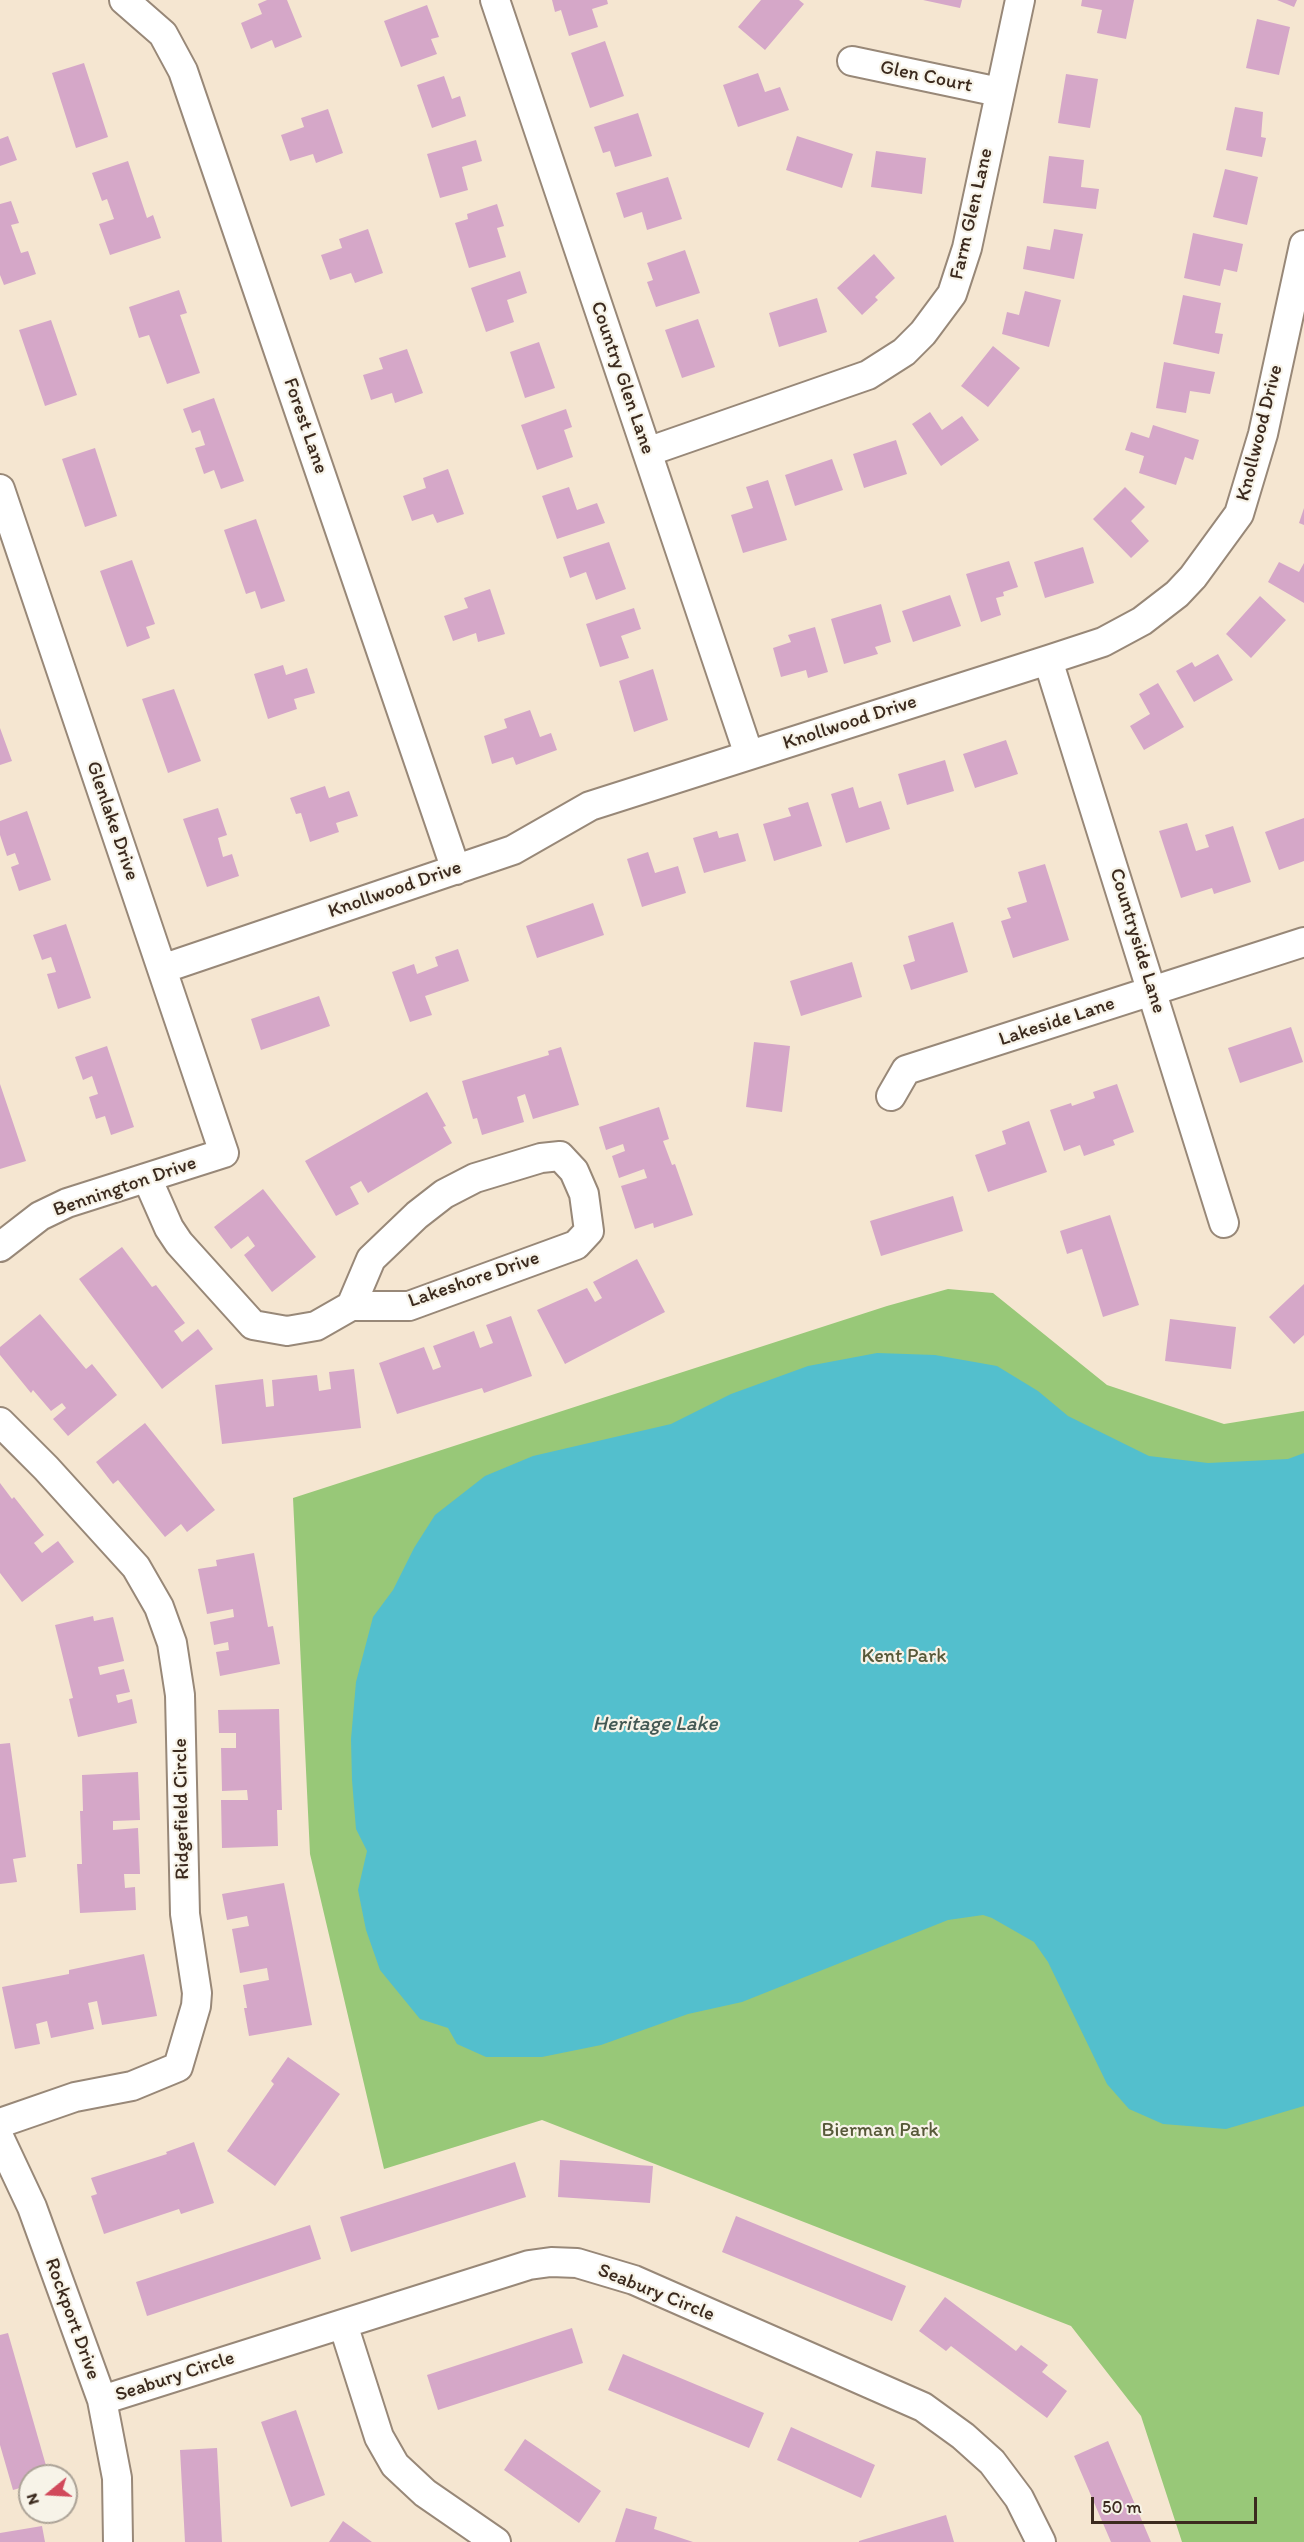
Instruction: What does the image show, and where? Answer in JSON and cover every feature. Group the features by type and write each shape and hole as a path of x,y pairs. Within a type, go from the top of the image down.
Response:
{"street":[{"name":"Forest Lane","path":"124,0 164,34 183,71 456,870"},
{"name":"Country Glen Lane","path":"495,0 749,755"},
{"name":"Farm Glen Lane","path":"647,452 846,385 886,365 916,339 952,294 967,248 1020,0"},
{"name":"Glen Court","path":"852,61 999,92"},
{"name":"Knollwood Drive","path":"162,969 513,850 590,806 1103,642 1142,621 1177,594 1193,577 1239,514 1263,434 1304,245"},
{"name":"Glenlake Drive","path":"0,489 224,1153"},
{"name":"Countryside Lane","path":"1048,660 1224,1223"},
{"name":"Lakeside Lane","path":"891,1096 906,1070 1304,942"},
{"name":"Bennington Drive","path":"0,1247 40,1216 68,1203 224,1153"},
{"name":"Lakeshore Drive","path":"560,1156 574,1171 584,1194 589,1231 576,1245 409,1306 351,1306 371,1259 417,1215 444,1194 475,1178 541,1158 560,1156"},
{"path":"147,1178 169,1228 179,1243 253,1325 275,1330 303,1330 316,1326 351,1306"},
{"name":"Ridgefield Circle","path":"0,1422 46,1468 136,1567 159,1607 172,1642 180,1695 184,1914 197,1993 196,2006 178,2067 132,2086 67,2100 0,2123"},
{"name":"Rockport Drive","path":"0,2139 32,2207 102,2400 117,2478 118,2542"},
{"name":"Seabury Circle","path":"102,2400 529,2265 550,2262 577,2263 634,2280 923,2407 963,2436 992,2462 1019,2498 1041,2542"},
{"path":"343,2324 379,2438 395,2465 425,2493 496,2542"}],"green space":[{"name":"Heritage Lake","path":"948,1289 993,1293 1107,1385 1224,1424 1304,1411 1304,2542 1182,2542 1141,2416 1071,2326 542,2120 384,2169 310,1854 293,1498 887,1306"}],"water":[{"name":"Heritage Lake","path":"877,1353 935,1355 997,1366 1038,1391 1068,1416 1149,1456 1208,1463 1288,1459 1304,1453 1304,2106 1226,2129 1163,2124 1129,2109 1107,2084 1048,1962 1034,1942 983,1915 948,1920 742,2002 688,2014 601,2045 542,2057 486,2057 457,2044 448,2028 420,2019 380,1970 366,1930 358,1890 367,1851 356,1829 352,1780 351,1739 356,1682 373,1617 393,1590 414,1548 435,1515 485,1476 533,1456 671,1424 731,1394 808,1366"}],"building":[{"path":"267,0 287,0 302,37 275,48 272,40 251,49 241,23 262,14 258,4"},
{"path":"552,0 607,0 608,4 592,9 598,27 569,36 561,10 555,12"},
{"path":"761,0 799,0 804,4 765,50 738,27"},
{"path":"923,0 962,0 960,8"},
{"path":"1082,0 1134,0 1126,39 1097,33 1102,10 1081,6"},
{"path":"1277,0 1297,0 1294,7"},
{"path":"427,5 439,37 431,39 437,54 401,67 384,21"},
{"path":"1257,19 1290,27 1279,75 1246,68"},
{"path":"605,41 624,96 590,108 571,53"},
{"path":"84,63 108,137 76,148 52,73"},
{"path":"758,73 765,92 780,87 789,110 738,127 723,85"},
{"path":"1066,74 1098,79 1090,128 1058,123"},
{"path":"444,76 452,99 460,96 466,116 432,128 417,85"},
{"path":"1235,107 1263,112 1261,137 1266,138 1262,157 1226,150"},
{"path":"328,109 343,153 316,163 313,154 290,161 281,135 304,127 301,118"},
{"path":"638,113 652,156 615,167 610,151 603,153 594,127"},
{"path":"8,136 17,160 0,166 0,139"},
{"path":"797,136 853,154 842,188 786,170"},
{"path":"476,140 482,161 462,167 468,190 440,198 427,154"},
{"path":"876,151 926,158 922,194 871,187"},
{"path":"1049,156 1084,160 1081,187 1099,189 1096,209 1043,203"},
{"path":"128,161 147,218 153,215 161,238 110,255 99,224 114,219 107,199 102,201 92,173"},
{"path":"1225,169 1258,177 1247,225 1213,217"},
{"path":"668,177 682,219 647,230 642,212 624,218 616,193"},
{"path":"11,201 19,223 11,225 21,253 28,251 36,274 4,285 0,275 0,204"},
{"path":"497,204 504,226 497,228 506,257 469,268 455,223 468,219 467,214"},
{"path":"368,229 383,273 355,283 351,273 330,280 321,255 342,248 339,239"},
{"path":"1054,229 1083,234 1074,279 1023,269 1027,246 1050,250"},
{"path":"1193,233 1243,244 1237,272 1224,269 1220,286 1184,278"},
{"path":"685,250 700,293 656,307 647,282 653,280 647,263"},
{"path":"874,254 895,278 875,297 878,300 862,315 837,288"},
{"path":"520,271 527,293 507,300 514,322 486,332 471,288"},
{"path":"179,290 187,313 180,315 200,373 167,384 149,335 139,338 129,307"},
{"path":"1025,291 1061,300 1049,347 1002,334 1007,312 1019,315"},
{"path":"1183,295 1221,303 1215,333 1223,334 1219,354 1173,344"},
{"path":"817,298 827,332 779,347 769,313"},
{"path":"698,319 715,367 682,378 665,330"},
{"path":"51,320 77,395 45,406 19,330"},
{"path":"539,342 555,388 525,398 510,352"},
{"path":"993,346 1020,368 988,407 961,386"},
{"path":"407,349 423,393 395,403 392,393 371,400 363,375 383,369 379,358"},
{"path":"1164,362 1215,372 1210,394 1190,391 1186,413 1156,408"},
{"path":"214,398 244,481 221,489 214,470 204,474 195,448 205,445 200,430 192,433 183,409"},
{"path":"566,409 572,427 564,430 573,457 537,470 521,425"},
{"path":"930,412 942,430 962,416 979,440 941,466 912,424"},
{"path":"1153,425 1199,440 1193,460 1185,457 1176,485 1139,473 1144,456 1125,450 1131,432 1149,438"},
{"path":"896,440 907,474 864,488 853,454"},
{"path":"95,448 117,516 85,527 62,459"},
{"path":"832,459 843,490 795,506 785,475"},
{"path":"448,469 464,514 437,523 433,514 412,521 403,496 426,488 423,478"},
{"path":"768,480 787,540 743,553 731,515 753,508 746,487"},
{"path":"569,487 577,510 597,503 605,523 557,539 542,496"},
{"path":"1125,487 1145,507 1131,521 1149,541 1131,558 1093,519"},
{"path":"1304,508 1304,525 1299,523"},
{"path":"256,519 285,601 261,609 255,591 246,594 224,530"},
{"path":"609,542 626,589 596,600 586,572 570,578 563,557"},
{"path":"1083,547 1094,583 1045,598 1034,562"},
{"path":"132,560 155,624 146,627 150,638 127,647 100,571"},
{"path":"1009,561 1018,587 1003,592 1004,596 996,598 1001,615 981,622 966,574"},
{"path":"1279,562 1299,572 1304,563 1304,603 1268,582"},
{"path":"490,589 505,634 478,642 476,633 453,641 444,616 468,608 464,598"},
{"path":"950,595 961,626 913,642 902,611"},
{"path":"1260,596 1286,620 1251,658 1226,634"},
{"path":"881,604 891,642 875,647 878,654 844,664 831,619"},
{"path":"634,608 641,629 621,636 629,658 600,667 586,624"},
{"path":"815,627 828,672 808,678 806,670 781,677 773,648 791,642 788,635"},
{"path":"1218,654 1233,680 1194,702 1176,671 1192,662 1195,667"},
{"path":"283,665 286,675 307,668 315,693 294,699 297,709 268,719 254,674"},
{"path":"653,669 668,720 634,732 619,681"},
{"path":"1158,683 1184,727 1144,750 1130,726 1150,714 1139,694"},
{"path":"174,689 201,761 168,773 142,699"},
{"path":"530,710 540,737 551,733 557,750 516,765 513,757 492,764 484,736 507,728 504,719"},
{"path":"0,728 12,761 0,765"},
{"path":"1006,740 1018,774 975,788 963,754"},
{"path":"945,760 954,791 907,805 898,774"},
{"path":"325,786 329,798 349,791 358,816 336,823 339,832 310,842 301,813 296,814 290,798"},
{"path":"853,787 859,808 881,801 890,829 846,843 831,794"},
{"path":"808,802 822,846 774,861 763,824 791,816 788,808"},
{"path":"218,808 227,835 218,838 223,857 232,854 239,876 207,887 183,819"},
{"path":"27,811 51,880 19,891 11,867 19,864 15,853 7,856 0,835 0,821"},
{"path":"1304,818 1304,861 1279,870 1265,832"},
{"path":"1187,823 1196,851 1209,847 1205,835 1233,826 1251,882 1214,894 1212,888 1181,898 1159,831"},
{"path":"717,831 719,838 738,833 746,861 704,873 693,838"},
{"path":"648,852 655,873 678,866 686,893 642,907 627,859"},
{"path":"1045,864 1069,940 1013,958 1001,921 1011,918 1007,908 1027,902 1018,872"},
{"path":"593,903 604,935 537,958 526,926"},
{"path":"953,922 968,972 911,990 903,965 915,961 908,936"},
{"path":"66,924 91,998 58,1009 47,974 56,972 51,957 42,960 33,935"},
{"path":"458,949 469,981 425,996 432,1015 410,1022 392,972 414,964 417,974 438,966 435,957"},
{"path":"852,962 862,997 801,1016 790,981"},
{"path":"319,996 330,1026 261,1050 251,1019"},
{"path":"1291,1027 1303,1062 1240,1083 1228,1048"},
{"path":"754,1042 790,1046 782,1112 746,1107"},
{"path":"107,1046 134,1127 111,1135 105,1116 96,1119 89,1097 98,1094 92,1076 83,1080 75,1057"},
{"path":"561,1047 579,1105 533,1119 525,1094 517,1097 524,1122 482,1135 477,1118 473,1119 462,1081 549,1055 548,1051"},
{"path":"0,1084 26,1161 0,1169"},
{"path":"1117,1084 1134,1132 1113,1140 1115,1145 1084,1156 1080,1145 1064,1151 1050,1110 1071,1103 1072,1106 1095,1098 1093,1092"},
{"path":"427,1092 446,1126 443,1127 452,1143 368,1193 361,1181 350,1187 359,1204 336,1216 305,1161"},
{"path":"659,1107 669,1139 663,1141 672,1165 675,1164 693,1215 654,1228 653,1223 635,1229 621,1186 647,1178 644,1169 619,1178 612,1156 625,1151 623,1144 606,1150 599,1127"},
{"path":"1029,1121 1047,1172 988,1192 975,1155 1006,1144 1002,1131"},
{"path":"263,1189 316,1257 272,1292 244,1255 255,1246 248,1236 231,1249 214,1227"},
{"path":"953,1196 963,1231 881,1256 870,1221"},
{"path":"1110,1215 1139,1305 1103,1317 1082,1249 1067,1254 1060,1231"},
{"path":"122,1247 152,1287 156,1285 185,1323 174,1331 182,1342 198,1329 213,1349 162,1389 79,1279"},
{"path":"637,1259 665,1312 565,1364 537,1310 587,1288 595,1302 602,1298 593,1282"},
{"path":"1304,1284 1304,1335 1294,1344 1269,1317"},
{"path":"40,1314 86,1369 92,1364 117,1395 68,1436 53,1419 66,1408 62,1403 51,1411 33,1390 31,1393 0,1355 0,1347"},
{"path":"511,1316 532,1376 484,1393 482,1388 397,1414 379,1363 424,1347 433,1370 441,1367 433,1346 474,1331 480,1348 493,1343 486,1325"},
{"path":"1170,1319 1236,1327 1231,1369 1165,1361"},
{"path":"354,1369 361,1428 222,1444 215,1385 263,1379 266,1407 274,1406 272,1380 317,1375 319,1391 331,1389 329,1372"},
{"path":"145,1423 215,1510 187,1532 181,1524 165,1537 118,1480 113,1484 96,1462"},
{"path":"0,1483 44,1535 34,1543 42,1553 58,1541 74,1562 22,1602 0,1573"},
{"path":"254,1553 268,1627 273,1626 280,1664 220,1676 216,1652 229,1650 228,1642 214,1645 210,1622 234,1617 233,1609 207,1614 198,1569 217,1566 216,1560"},
{"path":"93,1616 94,1621 113,1617 124,1661 98,1667 100,1675 124,1669 130,1692 116,1695 118,1703 132,1699 137,1723 78,1737 69,1699 73,1698 55,1625"},
{"path":"279,1709 282,1810 277,1810 278,1846 222,1848 221,1800 248,1800 247,1790 222,1791 221,1748 236,1748 236,1733 219,1733 218,1710"},
{"path":"10,1743 26,1857 13,1859 17,1882 0,1884 0,1744"},
{"path":"138,1772 140,1820 113,1821 113,1830 138,1828 140,1874 124,1874 125,1888 135,1887 136,1910 80,1913 77,1864 82,1864 80,1811 83,1811 82,1775"},
{"path":"284,1883 312,2025 249,2036 243,1985 269,1980 267,1968 240,1973 232,1929 249,1926 247,1916 227,1920 222,1894"},
{"path":"144,1954 157,2016 102,2025 97,2001 88,2003 94,2029 51,2038 47,2021 36,2024 40,2044 15,2049 2,1987 69,1974 69,1970"},
{"path":"288,2057 340,2094 275,2186 227,2151 274,2084 271,2081"},
{"path":"194,2142 214,2203 181,2214 179,2209 104,2234 91,2196 97,2194 91,2178 167,2154 166,2152"},
{"path":"560,2160 653,2166 650,2203 558,2197"},
{"path":"515,2162 526,2197 351,2252 340,2217"},
{"path":"736,2216 906,2286 892,2321 722,2252"},
{"path":"310,2225 321,2259 147,2316 136,2282"},
{"path":"945,2297 1016,2351 1021,2345 1048,2365 1042,2372 1067,2391 1047,2418 951,2346 946,2351 919,2331"},
{"path":"572,2328 583,2363 438,2410 427,2375"},
{"path":"8,2333 46,2464 18,2464 18,2489 13,2490 0,2445 0,2335"},
{"path":"623,2354 764,2413 749,2448 608,2390"},
{"path":"296,2410 325,2495 291,2507 261,2422"},
{"path":"791,2427 875,2465 861,2498 777,2460"},
{"path":"525,2439 601,2491 579,2523 504,2470"},
{"path":"1108,2441 1151,2542 1111,2542 1074,2456"},
{"path":"217,2448 222,2542 185,2542 180,2450"},
{"path":"626,2508 657,2517 654,2529 693,2542 615,2542"},
{"path":"946,2515 954,2542 859,2542 859,2541"},
{"path":"343,2521 372,2542 329,2542"},
{"path":"42,2526 45,2542 0,2542 0,2533"}],"park label":[{"name":"Kent Park","path":"904,1657"},
{"name":"Bierman Park","path":"880,2131"}]}
